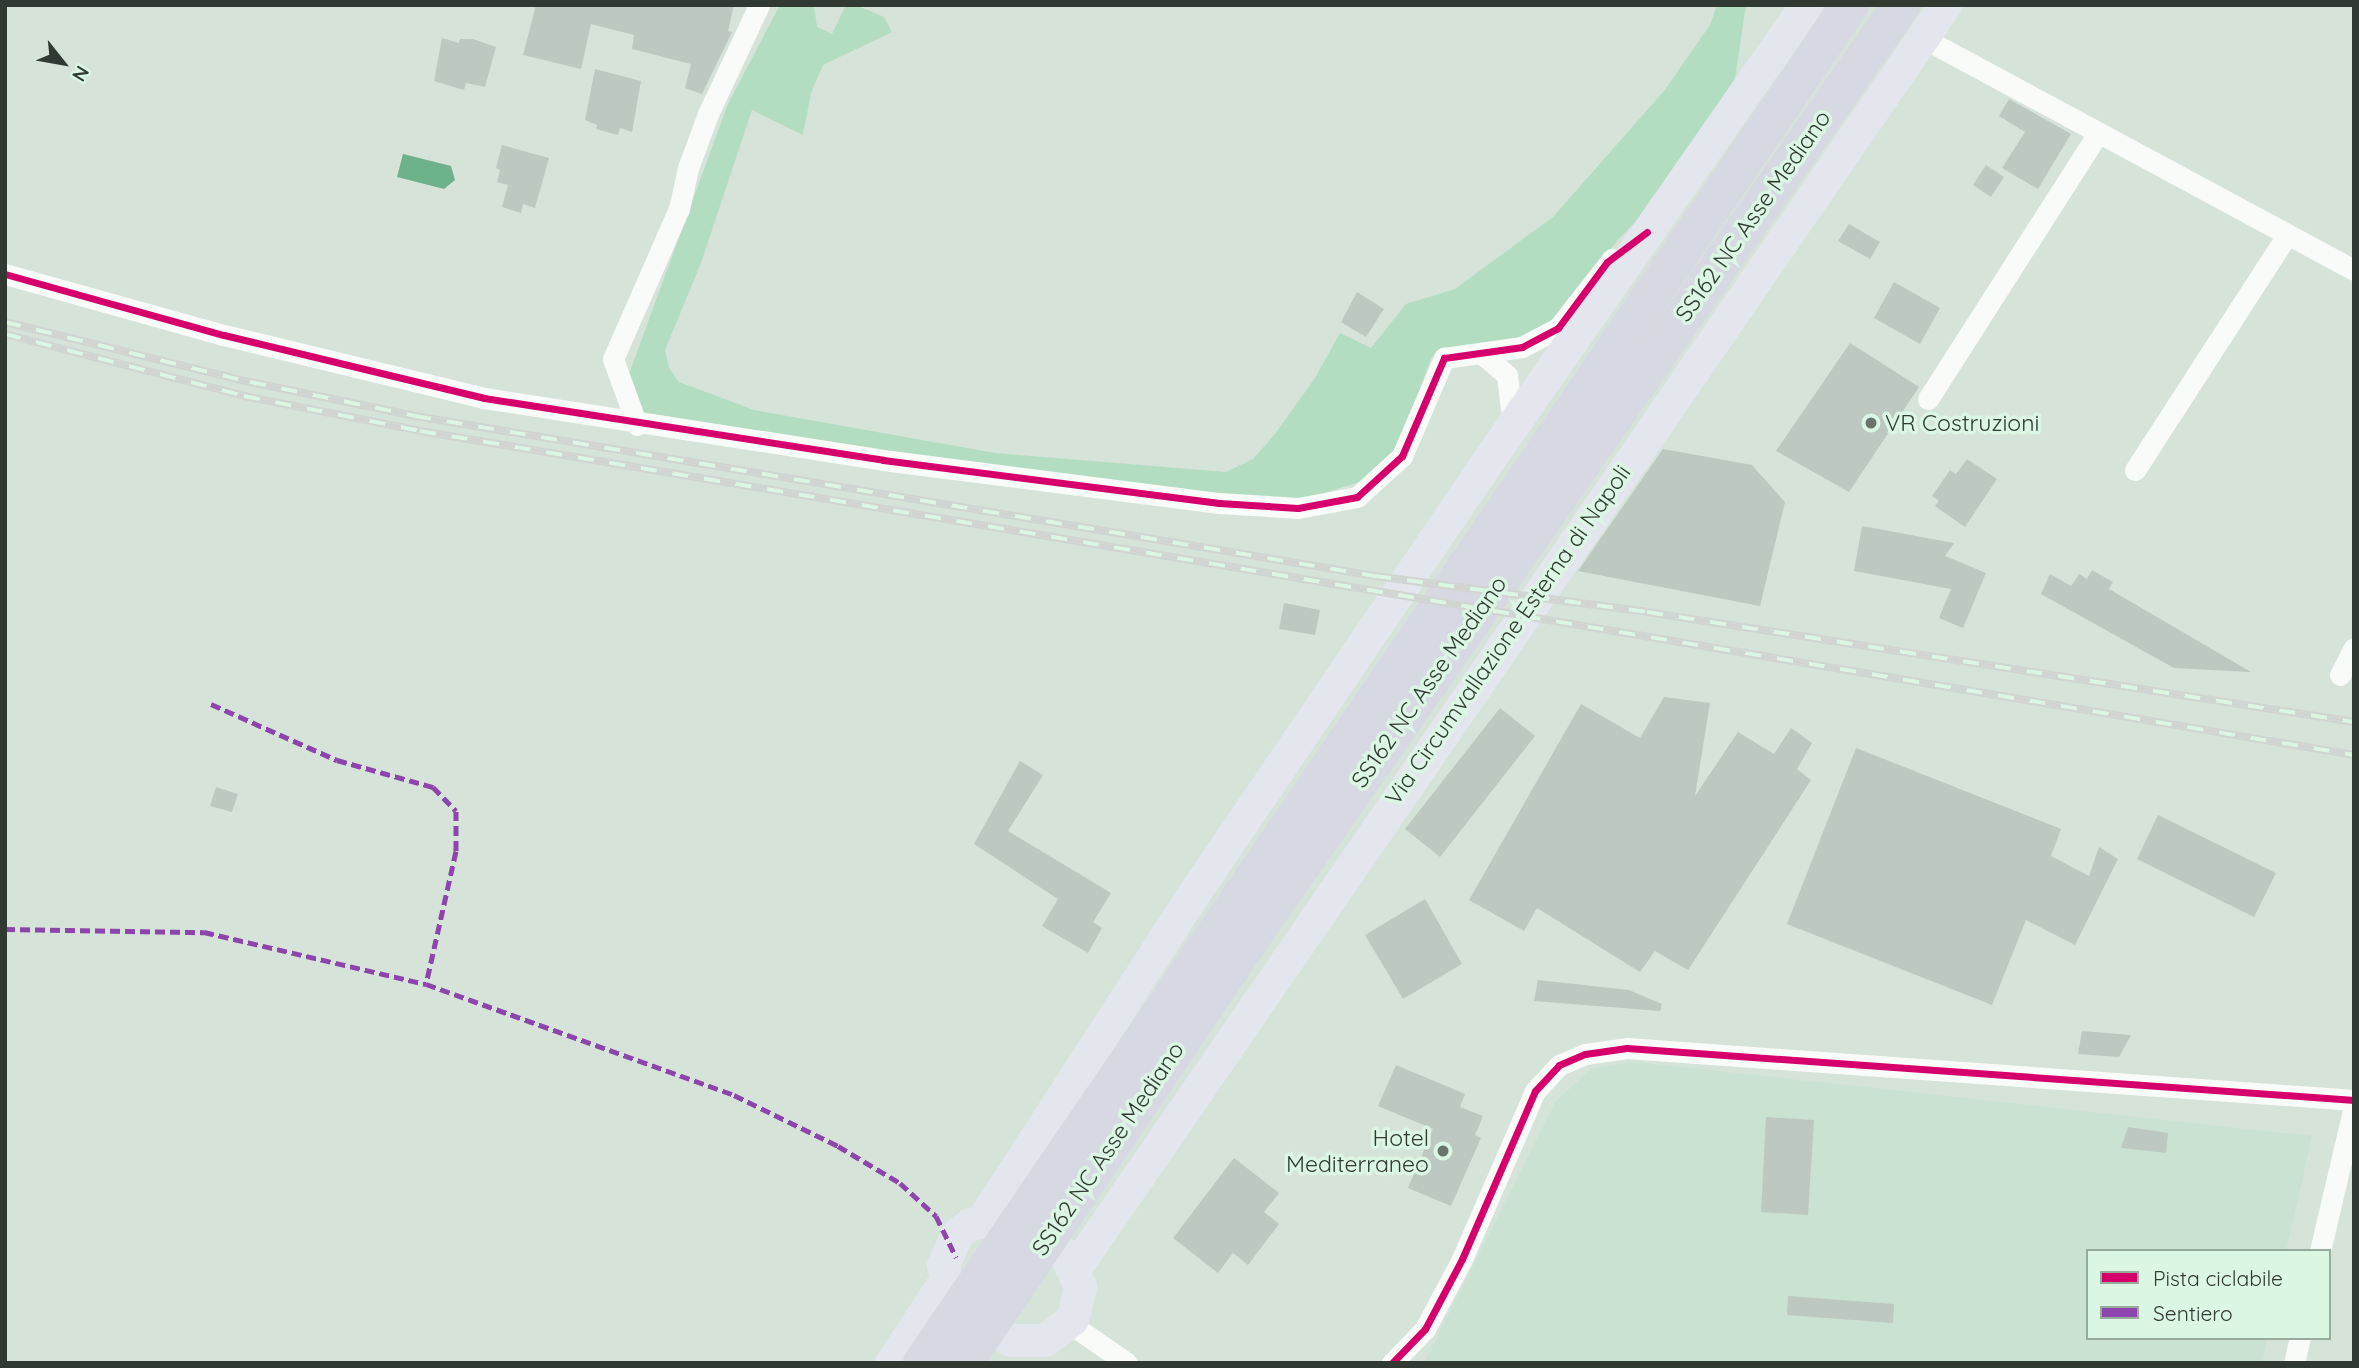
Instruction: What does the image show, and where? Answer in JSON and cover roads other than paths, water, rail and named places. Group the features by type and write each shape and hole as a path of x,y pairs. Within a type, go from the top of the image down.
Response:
{"highway":[{"name":"SS162 NC Asse Mediano","path":"964,1363 1536,495 1850,5"},
{"name":"SS162 NC Asse Mediano","path":"922,1363 1536,495 1901,5"}],"main road":[{"path":"891,1363 948,1290 947,1249 957,1234 993,1219 1188,902 1489,459 1806,5"},
{"name":"Via Circumvallazione Esterna di Napoli","path":"1069,1322 1079,1303 1070,1261 1283,963 1581,528 1945,5"},
{"path":"1014,1348 1045,1340 1069,1322"}],"street":[{"path":"637,425 613,359 679,209 688,168 708,114 759,5"},
{"path":"1923,38 2354,270"},
{"path":"1928,399 2098,133"},
{"path":"5,274 223,335 484,398 637,425 1032,480 1298,508 1357,497 1402,456 1444,358 1522,347 1558,328 1607,262 1647,232"},
{"path":"2135,470 2287,235"},
{"path":"1482,354 1507,375 1513,425"},
{"path":"2340,675 2354,648"},
{"path":"1392,1363 1425,1329 1462,1259 1535,1091 1559,1065 1585,1054 1627,1048 2354,1100"},
{"path":"2320,1249 2354,1106"},
{"path":"1069,1322 1127,1363"},
{"path":"2294,1363 2300,1340"}],"railway":[{"path":"5,322 250,382 415,416 1375,576 1647,612 2354,722"},
{"path":"5,334 244,396 420,431 2354,755"}],"place":[{"name":"VR Costruzioni","path":"1871,423"},
{"name":"Hotel Mediterraneo","path":"1443,1151"}]}
